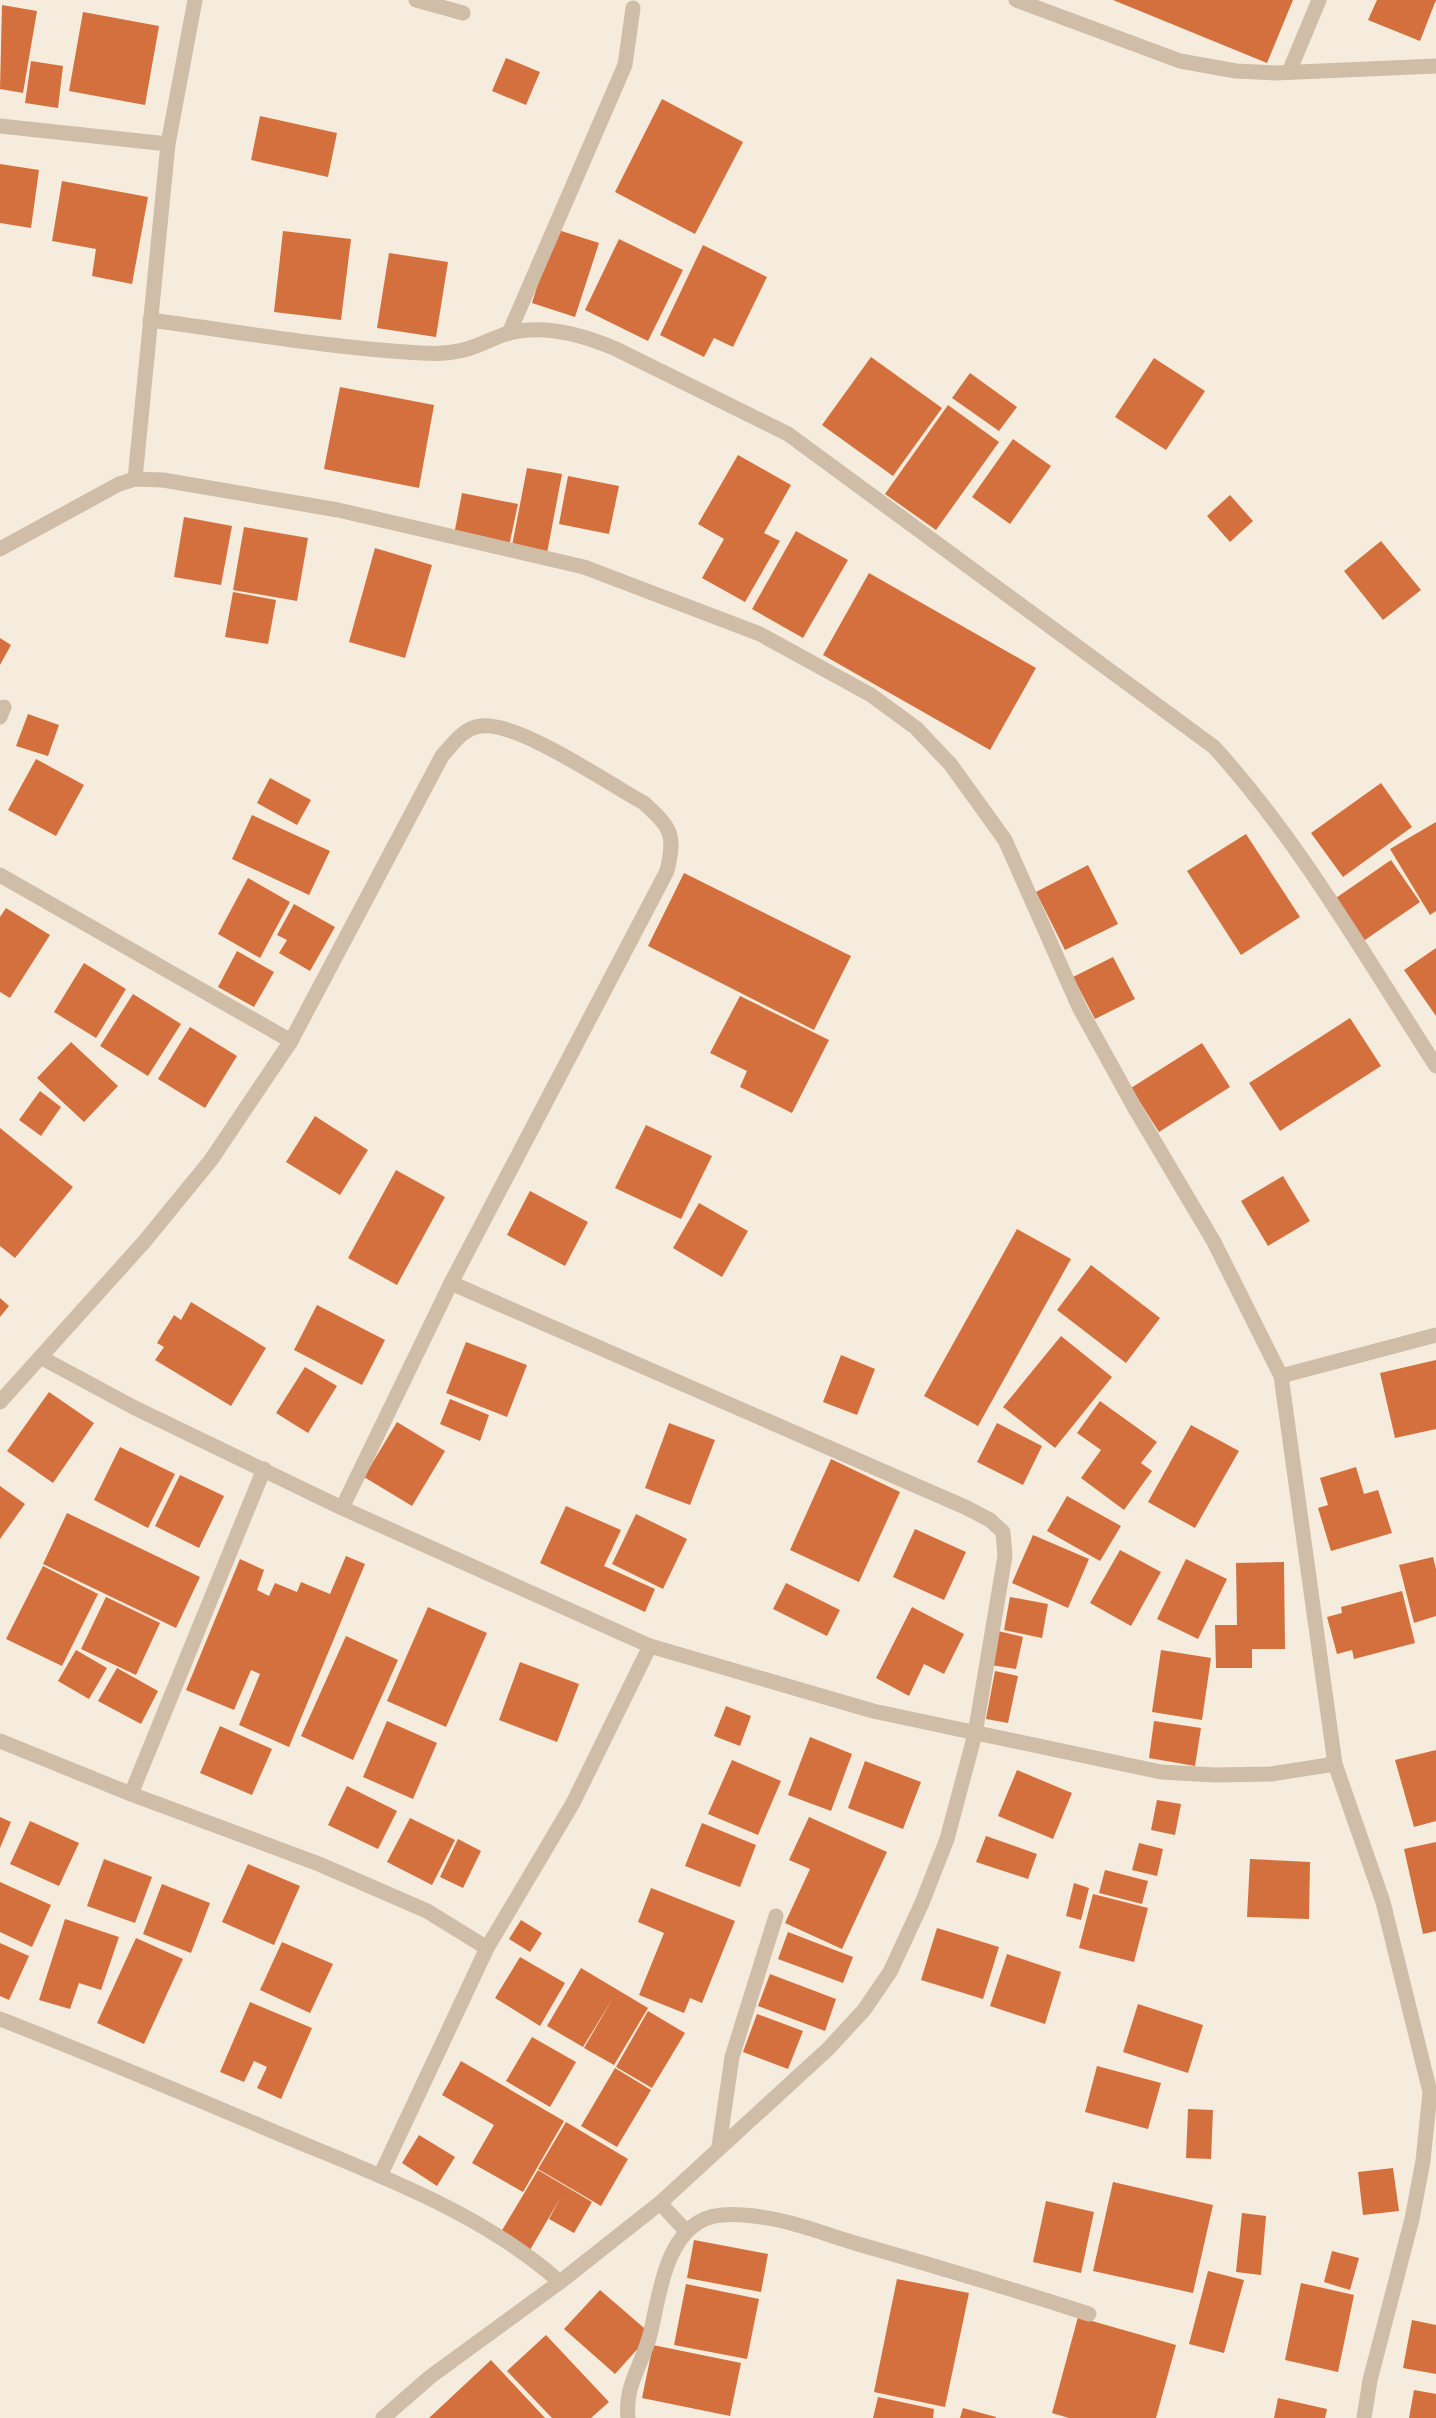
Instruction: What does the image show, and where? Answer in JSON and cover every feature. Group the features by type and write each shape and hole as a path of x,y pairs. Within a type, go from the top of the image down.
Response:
{"street":[{"path":"135,479 168,144 195,0"},
{"path":"416,0 463,13"},
{"path":"1016,0 1180,61 1236,71 1289,72 1436,65"},
{"path":"1289,72 1319,0"},
{"path":"509,333 625,66 633,8"},
{"path":"0,126 168,144"},
{"path":"150,320 346,346 424,353 465,350 509,333 535,329 594,339 788,434 1214,747 1250,787 1288,836 1436,1066"},
{"path":"0,549 119,484 135,479 163,480 338,510 584,567 760,634 871,695 916,728 951,765 1005,840 1079,1007 1137,1112 1214,1242 1281,1376 1335,1764 1383,1902 1433,2092 1412,2219 1370,2380 1364,2418"},
{"path":"0,1402 144,1242 211,1160 291,1041 442,756 458,737 469,730 480,726 495,726 526,737 644,803 662,819 673,847 667,871 452,1283 342,1508"},
{"path":"0,875 291,1041"},
{"path":"383,2418 430,2377 560,2282 660,2203 719,2146 828,2049 864,2010 890,1972 922,1903 947,1839 975,1734 1005,1556 1003,1532 990,1520 764,1417 452,1283"},
{"path":"1281,1376 1436,1335"},
{"path":"42,1358 135,1408 342,1508 650,1646 873,1712 1161,1772 1271,1774 1335,1764"},
{"path":"131,1794 264,1469"},
{"path":"380,2176 488,1948 573,1803 650,1646"},
{"path":"0,1741 362,1883 427,1911 488,1948"},
{"path":"719,2146 732,2057 776,1916"},
{"path":"0,2019 380,2176 485,2227 533,2258 560,2282"},
{"path":"660,2203 686,2232"},
{"path":"627,2418 626,2405 631,2384 651,2334 660,2288 686,2232 701,2221 718,2215 745,2215 784,2222 981,2279 1089,2314"}],"building":[{"path":"1113,0 1293,0 1267,63"},
{"path":"1377,0 1436,0 1420,41 1368,20"},
{"path":"2,5 37,11 23,93 0,89"},
{"path":"83,12 159,26 145,105 69,91"},
{"path":"506,58 540,72 526,105 492,91"},
{"path":"31,61 63,66 58,108 25,103"},
{"path":"662,99 743,142 695,234 615,192"},
{"path":"260,116 337,133 328,177 251,160"},
{"path":"0,164 39,170 31,228 0,223"},
{"path":"62,181 148,197 132,284 92,276 96,249 52,241"},
{"path":"555,229 599,243 575,317 532,303"},
{"path":"283,231 351,239 341,320 274,312"},
{"path":"619,239 683,270 648,341 585,310"},
{"path":"703,245 767,277 733,347 714,338 704,357 660,335"},
{"path":"389,253 448,262 436,337 377,328"},
{"path":"871,357 942,408 893,476 822,425"},
{"path":"1154,358 1205,391 1166,450 1115,417"},
{"path":"970,373 1017,407 999,431 952,398"},
{"path":"340,387 434,405 419,488 324,469"},
{"path":"948,405 999,442 936,530 885,494"},
{"path":"1013,439 1051,466 1010,524 972,497"},
{"path":"738,455 791,485 764,533 780,541 745,602 702,578 724,539 698,524"},
{"path":"527,468 562,474 547,553 512,546"},
{"path":"568,476 619,486 609,534 559,524"},
{"path":"462,493 518,504 509,546 454,535"},
{"path":"1230,495 1253,521 1230,542 1207,516"},
{"path":"184,517 232,526 221,585 174,577"},
{"path":"244,527 308,538 297,601 233,590"},
{"path":"796,531 848,560 803,638 752,609"},
{"path":"1381,541 1421,590 1383,620 1344,571"},
{"path":"375,548 432,565 405,658 349,642"},
{"path":"869,573 1036,668 990,750 823,655"},
{"path":"233,592 276,600 268,644 225,637"},
{"path":"0,638 11,645 0,665"},
{"path":"28,714 59,725 48,756 16,746"},
{"path":"36,759 84,785 56,836 8,810"},
{"path":"270,778 311,800 297,825 257,803"},
{"path":"1381,783 1412,827 1343,877 1311,833"},
{"path":"252,815 330,851 309,895 232,859"},
{"path":"1436,822 1436,911 1430,915 1390,849"},
{"path":"1246,834 1300,917 1241,955 1187,871"},
{"path":"1391,860 1420,902 1362,942 1333,900"},
{"path":"1088,865 1118,924 1065,950 1036,892"},
{"path":"684,873 851,956 814,1030 648,946"},
{"path":"248,878 290,902 260,958 218,934"},
{"path":"294,904 335,927 310,971 279,953 287,940 277,935"},
{"path":"6,908 50,935 10,998 0,992 0,917"},
{"path":"1436,948 1436,1016 1404,970"},
{"path":"237,951 274,972 254,1007 218,987"},
{"path":"1113,957 1135,999 1095,1019 1073,977"},
{"path":"84,963 126,989 96,1038 54,1012"},
{"path":"133,994 181,1024 148,1076 100,1046"},
{"path":"740,996 829,1040 792,1113 740,1087 747,1071 710,1053"},
{"path":"1350,1018 1381,1066 1280,1131 1249,1083"},
{"path":"190,1027 237,1056 205,1108 158,1079"},
{"path":"71,1042 118,1086 84,1122 37,1078"},
{"path":"1202,1043 1230,1087 1159,1132 1131,1088"},
{"path":"40,1091 61,1107 41,1136 19,1120"},
{"path":"315,1116 368,1150 340,1195 286,1162"},
{"path":"646,1125 712,1156 681,1219 615,1188"},
{"path":"0,1128 73,1187 15,1258 0,1246"},
{"path":"396,1170 445,1197 397,1285 348,1258"},
{"path":"1283,1176 1310,1221 1268,1246 1241,1201"},
{"path":"530,1191 588,1222 565,1266 507,1235"},
{"path":"699,1203 748,1231 722,1277 673,1248"},
{"path":"1017,1229 1071,1259 978,1426 924,1396"},
{"path":"1091,1265 1160,1318 1126,1363 1057,1310"},
{"path":"0,1298 9,1306 0,1317"},
{"path":"191,1302 266,1348 231,1406 155,1360 164,1347 157,1343 174,1315 181,1320"},
{"path":"317,1305 385,1340 362,1385 294,1350"},
{"path":"1061,1336 1112,1377 1055,1448 1003,1407"},
{"path":"466,1342 527,1365 507,1417 446,1393"},
{"path":"841,1355 875,1369 857,1415 823,1402"},
{"path":"1436,1360 1436,1429 1395,1438 1380,1373"},
{"path":"305,1367 337,1386 308,1433 276,1413"},
{"path":"49,1392 94,1423 53,1483 7,1451"},
{"path":"450,1399 489,1415 480,1441 440,1424"},
{"path":"1100,1401 1157,1442 1141,1463 1152,1471 1124,1510 1081,1478 1101,1450 1077,1433"},
{"path":"397,1422 445,1451 412,1506 364,1477"},
{"path":"669,1423 715,1440 690,1505 645,1488"},
{"path":"997,1423 1042,1446 1023,1485 977,1462"},
{"path":"1191,1425 1239,1451 1195,1528 1148,1502"},
{"path":"120,1447 175,1474 148,1528 94,1500"},
{"path":"831,1459 900,1492 859,1582 790,1550"},
{"path":"1356,1467 1364,1494 1378,1490 1392,1533 1331,1551 1318,1508 1328,1505 1320,1478"},
{"path":"180,1475 224,1496 199,1548 155,1526"},
{"path":"0,1486 25,1504 0,1539"},
{"path":"1067,1496 1121,1526 1100,1561 1047,1531"},
{"path":"566,1506 621,1530 604,1566 655,1589 645,1612 540,1563"},
{"path":"67,1513 200,1577 176,1628 43,1564"},
{"path":"636,1514 687,1539 663,1589 612,1564"},
{"path":"915,1529 966,1552 944,1600 893,1577"},
{"path":"1033,1535 1089,1559 1068,1608 1012,1583"},
{"path":"1120,1550 1161,1572 1131,1626 1090,1603"},
{"path":"346,1556 365,1564 289,1747 239,1725 260,1674 251,1670 234,1710 186,1690 240,1559 264,1570 257,1590 269,1596 275,1583 297,1592 301,1582 330,1594"},
{"path":"1433,1557 1436,1569 1436,1616 1414,1623 1399,1565"},
{"path":"1186,1559 1227,1579 1198,1639 1157,1619"},
{"path":"1284,1562 1285,1649 1252,1649 1252,1668 1216,1668 1215,1625 1237,1625 1236,1563"},
{"path":"43,1566 98,1594 62,1666 6,1639"},
{"path":"786,1583 840,1610 827,1636 773,1609"},
{"path":"1402,1591 1415,1643 1354,1659 1352,1650 1337,1654 1327,1617 1342,1613 1341,1607"},
{"path":"106,1597 160,1623 136,1675 81,1649"},
{"path":"1010,1597 1048,1604 1042,1638 1004,1630"},
{"path":"428,1607 487,1633 446,1727 387,1701"},
{"path":"912,1607 964,1634 944,1674 924,1664 909,1696 876,1678"},
{"path":"998,1631 1023,1637 1016,1669 991,1665"},
{"path":"346,1636 398,1660 353,1760 301,1736"},
{"path":"76,1650 107,1668 89,1699 58,1681"},
{"path":"1161,1650 1211,1658 1202,1720 1152,1712"},
{"path":"520,1662 579,1684 557,1742 499,1720"},
{"path":"117,1668 158,1691 141,1724 98,1701"},
{"path":"995,1671 1018,1676 1008,1723 986,1719"},
{"path":"726,1706 751,1716 740,1746 714,1736"},
{"path":"387,1721 437,1743 413,1799 363,1777"},
{"path":"1154,1721 1201,1728 1195,1766 1149,1758"},
{"path":"220,1726 272,1749 252,1795 200,1773"},
{"path":"810,1737 852,1754 831,1811 788,1795"},
{"path":"1436,1750 1436,1821 1414,1827 1395,1760"},
{"path":"732,1760 781,1781 758,1835 708,1814"},
{"path":"865,1761 921,1782 903,1829 848,1808"},
{"path":"1017,1770 1072,1793 1053,1839 998,1816"},
{"path":"347,1786 397,1811 378,1849 328,1825"},
{"path":"1157,1800 1181,1804 1175,1835 1151,1830"},
{"path":"0,1817 11,1822 0,1848"},
{"path":"809,1817 887,1852 842,1949 785,1923 810,1869 789,1860"},
{"path":"410,1818 455,1840 432,1885 387,1862"},
{"path":"30,1821 79,1843 59,1886 10,1864"},
{"path":"702,1823 756,1845 740,1887 685,1866"},
{"path":"986,1836 1037,1854 1028,1879 976,1862"},
{"path":"458,1839 481,1851 463,1888 440,1877"},
{"path":"1436,1842 1436,1931 1423,1934 1404,1849"},
{"path":"1139,1843 1163,1849 1157,1876 1132,1870"},
{"path":"104,1859 152,1877 135,1923 87,1906"},
{"path":"1250,1859 1310,1862 1309,1919 1247,1917"},
{"path":"248,1864 300,1886 274,1945 222,1922"},
{"path":"1105,1870 1148,1881 1142,1904 1099,1893"},
{"path":"0,1882 51,1905 32,1947 0,1932"},
{"path":"1074,1883 1089,1888 1081,1920 1066,1916"},
{"path":"162,1884 210,1903 191,1953 143,1934"},
{"path":"651,1888 735,1921 702,2003 690,1998 684,2013 639,1995 664,1933 638,1922"},
{"path":"1093,1894 1148,1908 1134,1962 1079,1948"},
{"path":"65,1919 119,1937 101,1990 79,1983 70,2009 39,2000"},
{"path":"521,1920 542,1933 530,1952 509,1939"},
{"path":"937,1928 999,1947 983,1999 921,1980"},
{"path":"788,1932 853,1957 843,1983 778,1959"},
{"path":"136,1938 183,1959 144,2044 97,2023"},
{"path":"282,1942 333,1964 310,2013 260,1990"},
{"path":"0,1943 29,1956 9,2000 0,1996"},
{"path":"1007,1954 1061,1972 1045,2024 990,2006"},
{"path":"520,1957 565,1983 540,2026 495,1998"},
{"path":"581,1968 648,2008 614,2065 584,2048 613,1998 583,2047 547,2026"},
{"path":"770,1974 836,1999 825,2031 758,2006"},
{"path":"250,2002 312,2028 281,2099 257,2088 267,2067 254,2061 244,2082 220,2072"},
{"path":"1138,2004 1203,2025 1188,2073 1123,2052"},
{"path":"648,2011 685,2033 652,2088 616,2067"},
{"path":"757,2014 803,2031 788,2069 743,2052"},
{"path":"532,2037 576,2062 550,2107 506,2081"},
{"path":"461,2061 564,2121 523,2192 472,2163 494,2125 442,2095"},
{"path":"1097,2066 1161,2083 1148,2129 1085,2112"},
{"path":"615,2068 651,2090 617,2147 581,2126"},
{"path":"1188,2109 1213,2110 1211,2159 1186,2158"},
{"path":"566,2122 628,2159 601,2206 538,2169"},
{"path":"419,2135 455,2157 437,2186 402,2163"},
{"path":"1393,2168 1399,2211 1363,2215 1358,2172"},
{"path":"538,2170 592,2202 574,2233 549,2219 562,2195 530,2250 501,2232"},
{"path":"1113,2182 1213,2205 1193,2293 1093,2271"},
{"path":"1046,2201 1094,2212 1081,2273 1033,2262"},
{"path":"1242,2213 1266,2216 1261,2275 1236,2272"},
{"path":"694,2240 768,2254 761,2292 687,2278"},
{"path":"1332,2251 1359,2258 1350,2290 1324,2282"},
{"path":"1208,2271 1244,2280 1224,2353 1189,2344"},
{"path":"897,2279 969,2293 945,2407 874,2392"},
{"path":"1301,2283 1354,2295 1338,2372 1285,2360"},
{"path":"686,2284 759,2299 747,2359 674,2345"},
{"path":"600,2290 651,2334 615,2374 564,2329"},
{"path":"1078,2317 1176,2345 1156,2418 1069,2418 1052,2413"},
{"path":"1412,2320 1436,2325 1436,2374 1403,2368"},
{"path":"546,2335 609,2402 591,2418 552,2418 507,2371"},
{"path":"653,2345 741,2363 730,2416 642,2398"},
{"path":"491,2360 545,2418 429,2418"},
{"path":"1414,2390 1436,2394 1436,2418 1409,2418"},
{"path":"878,2397 934,2409 933,2418 873,2418"},
{"path":"1278,2398 1327,2409 1325,2418 1274,2418"},
{"path":"963,2408 996,2417 996,2418 960,2418"}]}
